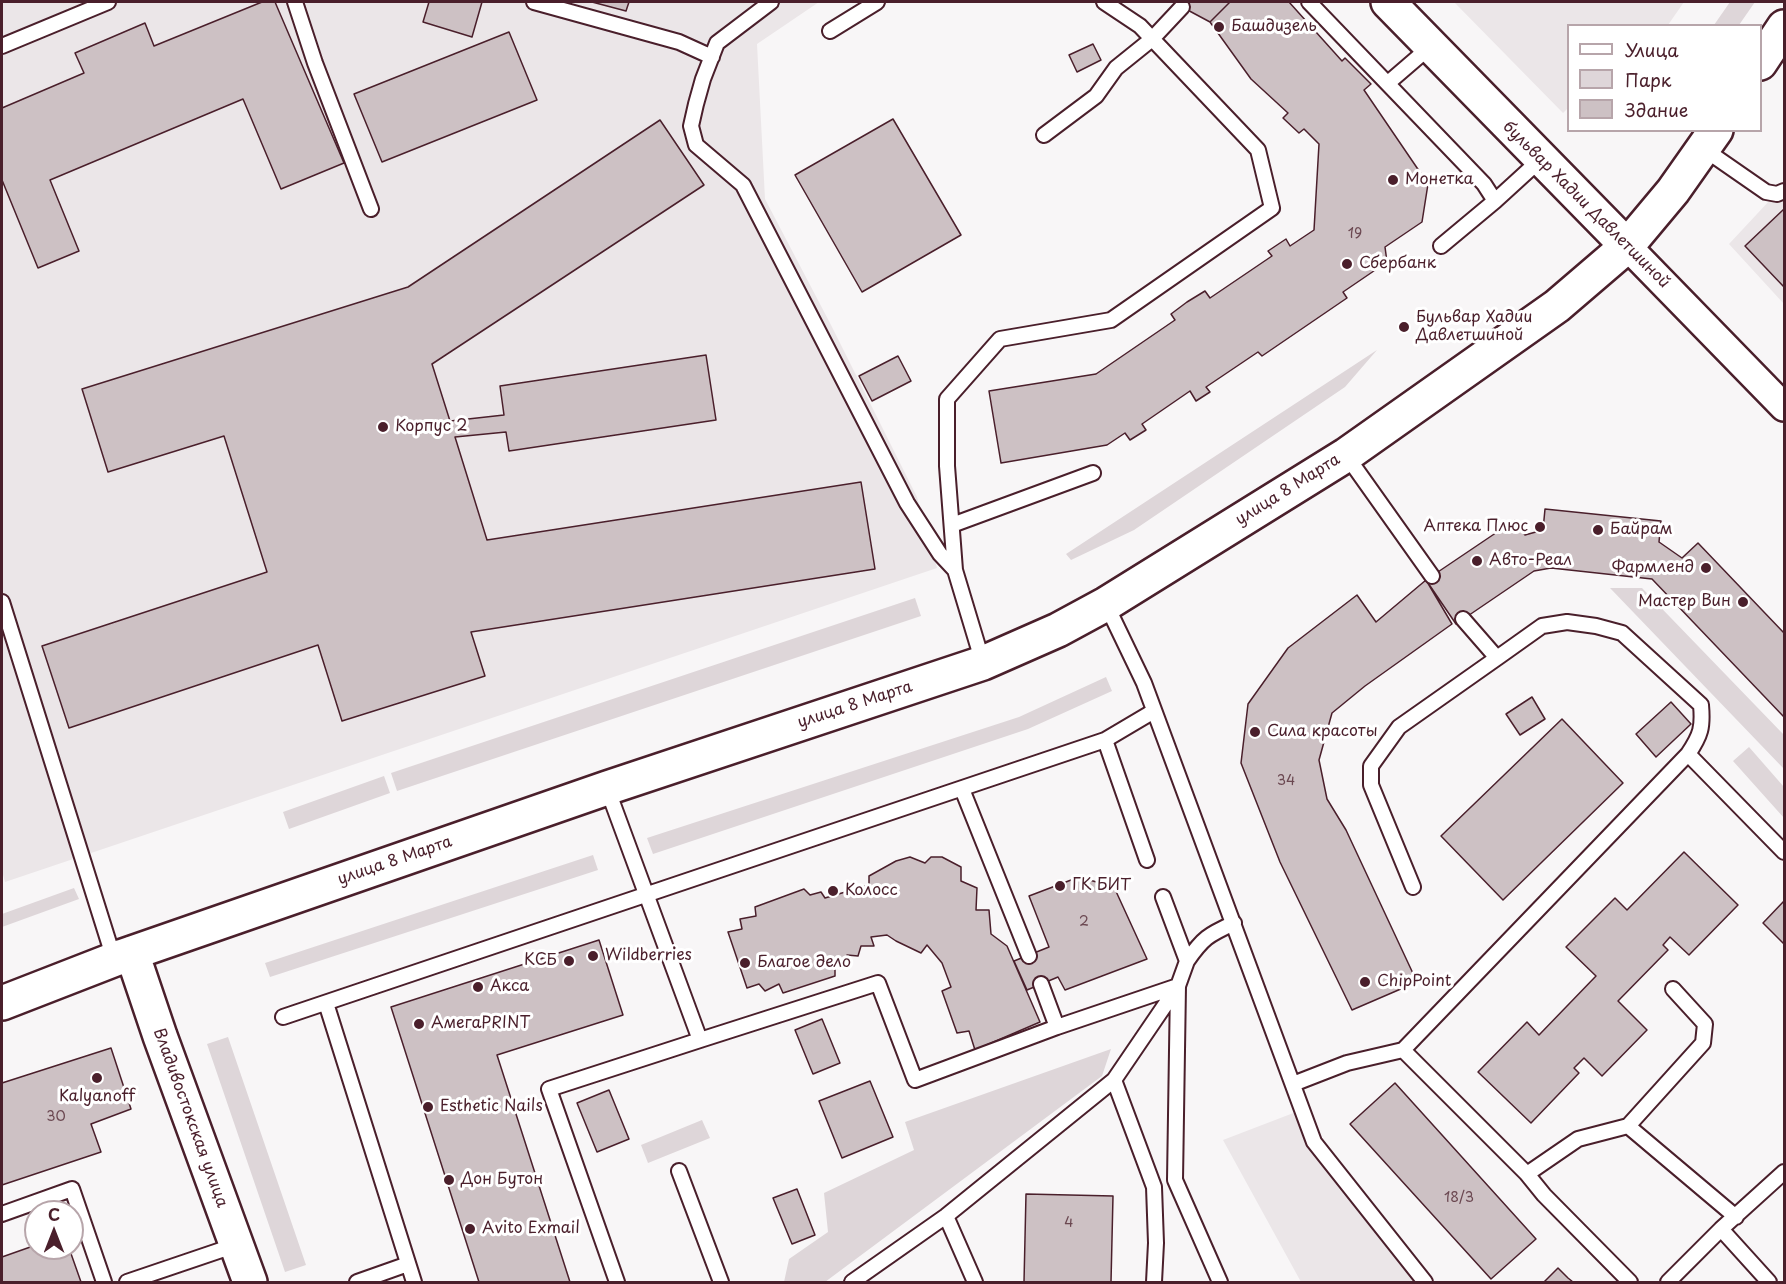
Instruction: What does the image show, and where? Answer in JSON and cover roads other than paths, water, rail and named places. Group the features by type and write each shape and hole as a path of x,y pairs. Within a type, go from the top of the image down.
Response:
{"main road":[{"name":"бульвар Хадии Давлетшиной","path":"1388,2 1627,246"},
{"path":"1762,62 1785,27"},
{"name":"улица 8 Марта","path":"2,1003 123,956 607,788 983,663 1058,630 1106,604 1346,454 1557,306 1627,246 1673,191 1710,140"},
{"name":"Владивостокская улица","path":"123,956 250,1282"}],"street":[{"name":"бульвар Хадии Давлетшиной","path":"1627,246 1785,407"}],"lane":[{"path":"2,46 108,2"},
{"path":"295,2 315,63 370,209"},
{"path":"534,2 680,42 712,57"},
{"path":"771,2 717,43 696,104 692,126 696,145 743,185 907,503 940,554 955,570"},
{"path":"830,32 877,2"},
{"path":"983,663 955,570 947,466 947,399 1000,339 1111,320 1272,208 1258,150 1140,26 1104,2"},
{"path":"1309,2 1484,184 1495,201"},
{"path":"1044,135 1096,96 1116,68 1152,39 1182,7"},
{"path":"1388,83 1431,46"},
{"path":"1710,140 1766,192 1777,194 1785,191"},
{"path":"1441,246 1541,159"},
{"path":"1346,454 1432,576"},
{"path":"952,525 1093,473"},
{"path":"2,602 123,956"},
{"path":"1106,604 1144,683 1314,1142 1425,1282"},
{"path":"1463,619 1497,658"},
{"path":"1293,1084 1347,1063 1403,1050 1688,754 1698,740 1702,725 1701,705 1622,633 1567,622 1542,626 1399,727 1371,766 1371,785 1413,887"},
{"path":"283,1017 1105,740 1154,711"},
{"path":"1105,740 1148,860"},
{"path":"1688,754 1785,852"},
{"path":"607,788 700,1040"},
{"path":"962,789 1029,956"},
{"path":"1163,897 1187,961"},
{"path":"1220,1282 1175,1180 1179,986 1187,961 1200,944 1211,933 1234,923"},
{"path":"617,1282 549,1089 878,983 915,1080 1179,986"},
{"path":"1041,984 1057,1028"},
{"path":"852,1282 946,1216 1114,1080 1179,986"},
{"path":"1527,1174 1578,1139 1628,1126 1703,1043 1705,1024 1673,989"},
{"path":"326,1003 414,1282"},
{"path":"1403,1050 1527,1174 1544,1195 1630,1282"},
{"path":"1114,1080 1154,1187 1156,1243 1154,1282"},
{"path":"1628,1126 1736,1217"},
{"path":"679,1171 721,1282"},
{"path":"1668,1282 1721,1229 1785,1172"},
{"path":"2,1214 72,1189 104,1282"},
{"path":"946,1216 975,1282"},
{"path":"1721,1229 1769,1282"},
{"path":"127,1282 236,1245"},
{"path":"357,1282 408,1264"}],"place":[{"name":"Башдизель","path":"1219,27"},
{"name":"Монетка","path":"1393,180"},
{"name":"Сбербанк","path":"1347,264"},
{"name":"Бульвар Хадии Давлетшиной","path":"1404,327"},
{"name":"Корпус 2","path":"383,427"},
{"name":"Аптека Плюс","path":"1540,527"},
{"name":"Байрам","path":"1598,530"},
{"name":"Авто-Реал","path":"1477,561"},
{"name":"Фармленд","path":"1706,568"},
{"name":"Мастер Вин","path":"1743,602"},
{"name":"Сила красоты","path":"1255,732"},
{"name":"ГК БИТ","path":"1060,886"},
{"name":"Колосс","path":"833,891"},
{"name":"Wildberries","path":"593,956"},
{"name":"КСБ","path":"569,961"},
{"name":"Благое дело","path":"745,963"},
{"name":"ChipPoint","path":"1365,982"},
{"name":"Акса","path":"478,987"},
{"name":"АмегаPRINT","path":"419,1024"},
{"name":"Kalyanoff","path":"97,1078"},
{"name":"Esthetic Nails","path":"428,1107"},
{"name":"Дон Бутон","path":"449,1180"},
{"name":"Avito Exmail","path":"470,1229"}]}
